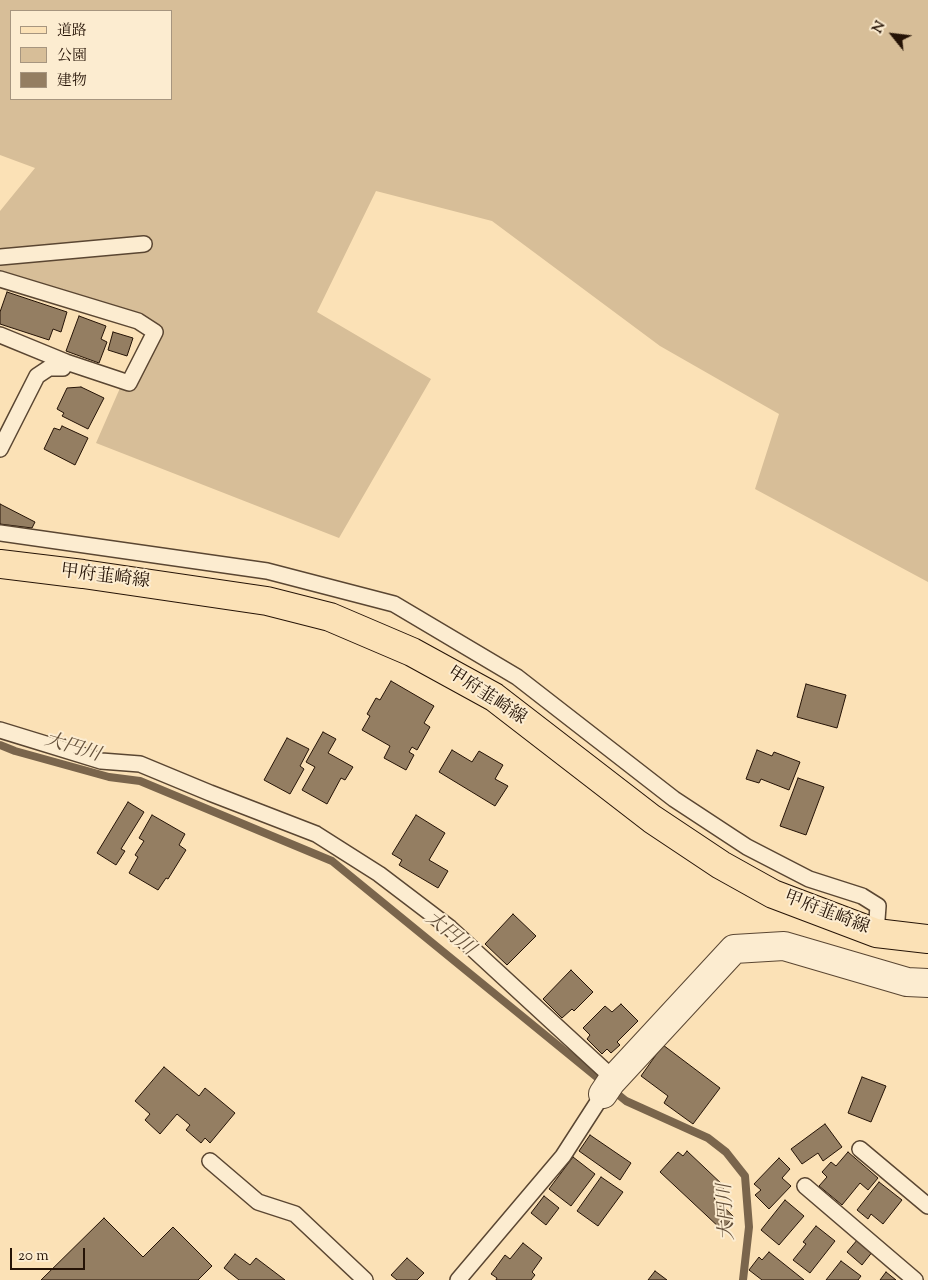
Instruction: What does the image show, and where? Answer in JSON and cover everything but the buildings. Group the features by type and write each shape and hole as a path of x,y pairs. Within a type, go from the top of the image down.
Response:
{"main road":[{"name":"甲府韮崎線","path":"0,564 267,601 339,621 412,652 494,697 652,819 721,865 773,894 876,933 928,938"}],"street":[{"path":"609,1085 734,950 784,946 907,982 928,983"}],"lane":[{"path":"0,257 144,244"},
{"path":"0,279 138,321 155,332 129,383 66,362 0,335"},
{"path":"0,449 37,376 49,368 63,368 66,362"},
{"path":"0,533 267,571 394,604 517,677 674,799 747,847 809,879 862,896 878,906 876,933"},
{"path":"0,730 101,760 140,764 316,834 379,874 450,928 609,1085 563,1156 458,1280"},
{"path":"860,1149 928,1206"},
{"path":"210,1161 258,1202 295,1214 365,1280"},
{"path":"805,1186 915,1280"}],"green space":[{"path":"0,0 928,0 928,582 755,489 779,414 660,346 492,221 376,191 317,312 431,379 339,538 96,443 148,324 0,279 0,211 35,168 0,155"}],"waterway":[{"name":"大円川","path":"0,745 15,751 109,777 140,781 332,861 626,1101 708,1138 726,1152 745,1176 749,1227 743,1280"}]}
